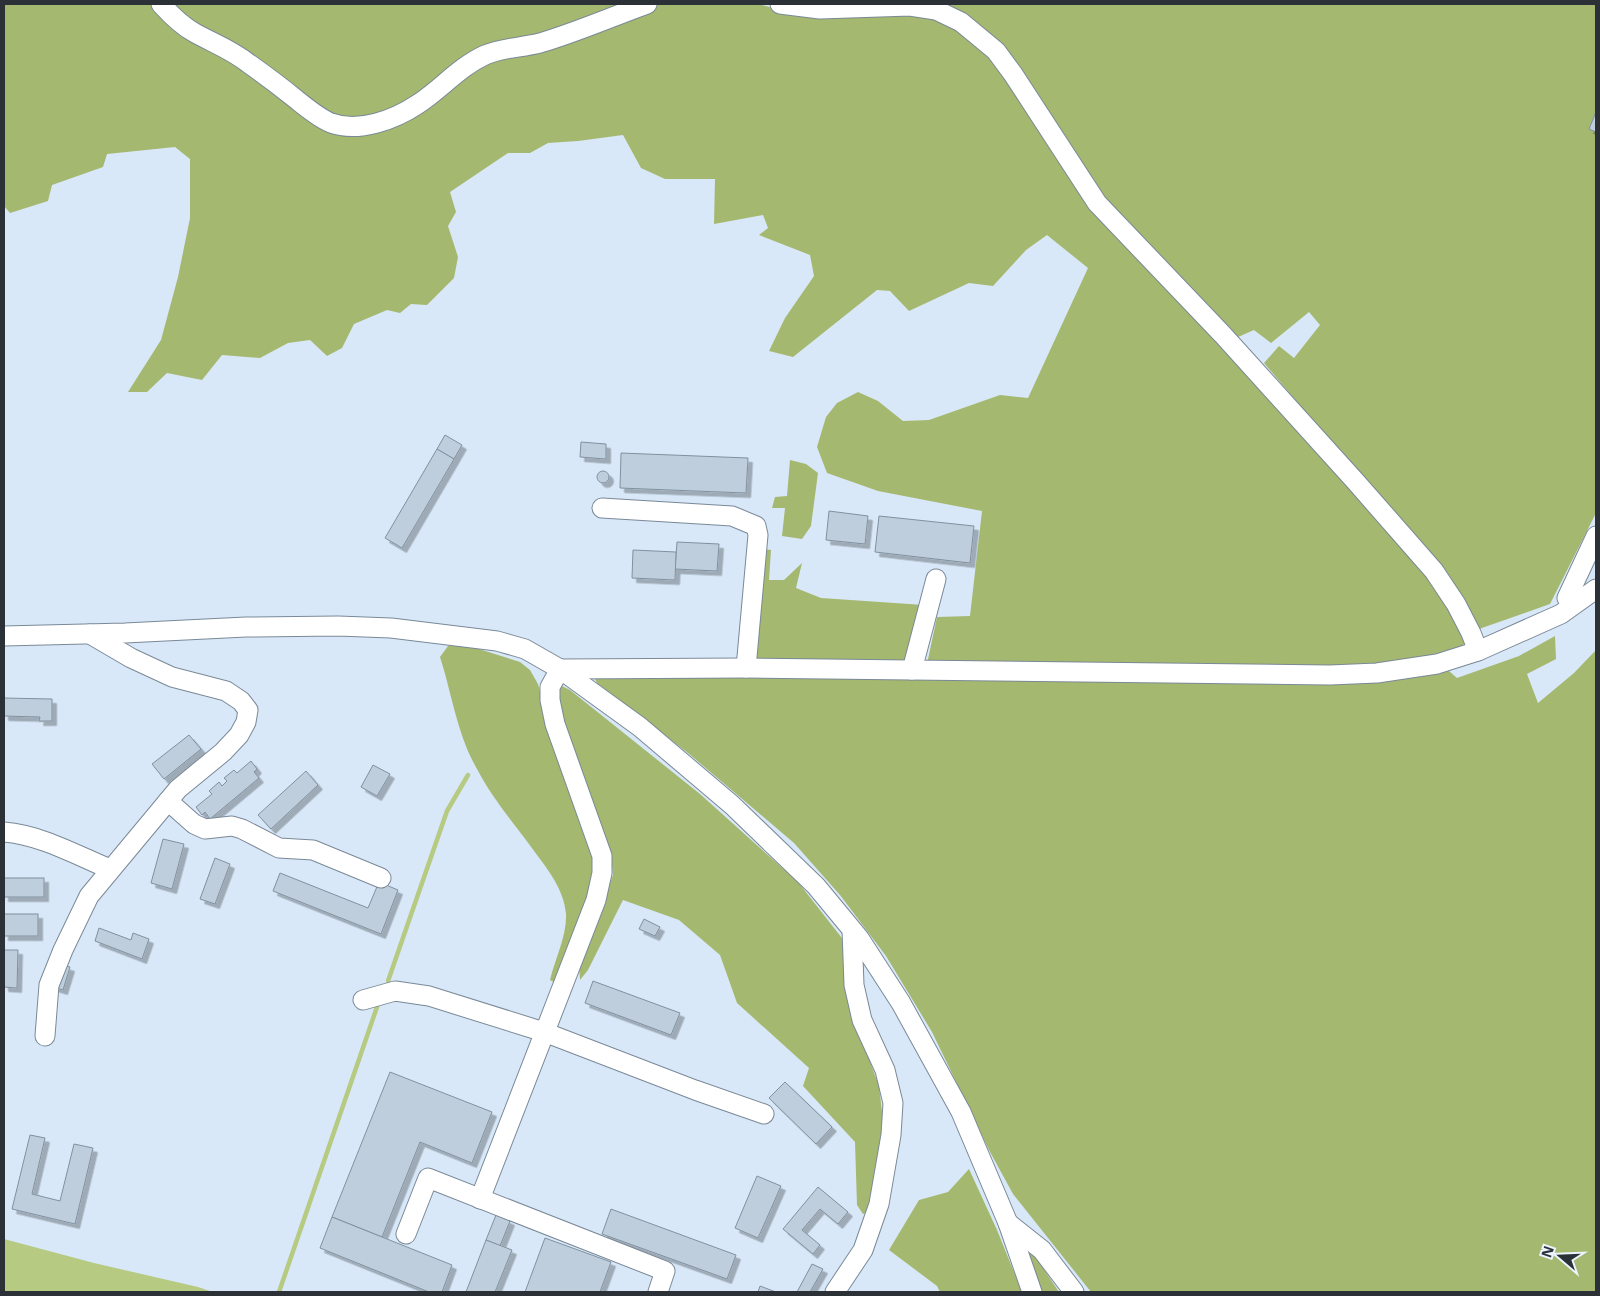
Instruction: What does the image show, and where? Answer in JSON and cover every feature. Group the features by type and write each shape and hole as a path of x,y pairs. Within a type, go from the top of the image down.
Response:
{"street":[{"path":"161,4 179,22 194,33 241,57 312,112 330,122 343,126 357,127 395,116 417,104 466,64 498,49 546,41 647,4"},
{"path":"780,4 820,9 910,6 936,10 961,22 996,52 1014,74 1097,203 1223,335 1434,571 1456,604 1478,651"},
{"path":"602,508 732,516 756,526 758,535 746,668"},
{"path":"1568,598 1596,536"},
{"path":"912,670 936,579"},
{"path":"560,669 746,668 1330,676 1377,673 1437,664 1478,651 1561,614 1596,588"},
{"path":"4,636 246,627 338,626 391,628 497,641 525,649 560,669 640,727 732,805 816,886 859,938 901,1003 960,1112 1008,1223 1032,1292"},
{"path":"44,1036 49,985 59,958 89,896 178,789 223,752 240,735 246,722 248,710 241,701 226,692 172,677 132,658 90,634"},
{"path":"480,1199 596,900 602,874 602,856 555,724 550,700 550,687 560,669"},
{"path":"168,801 194,824 205,829 232,826 242,829 279,848 313,850 381,878"},
{"path":"4,832 20,834 59,847 110,869"},
{"path":"835,1292 863,1250 879,1204 891,1135 893,1103 885,1070 862,1020 854,985 852,930"},
{"path":"363,1000 395,991 429,996 544,1032 695,1090 764,1114"},
{"path":"406,1234 428,1178 665,1271 658,1292"},
{"path":"1008,1223 1042,1250 1074,1292"}],"shaded area":[{"path":"4,4 153,4 360,131 485,61 569,40 660,4 758,4 785,11 912,11 959,28 990,55 1214,336 1431,576 1465,642 1459,652 1450,656 1328,670 927,664 937,617 970,616 982,511 878,491 827,473 817,447 826,417 837,403 858,392 878,401 903,421 929,420 1000,395 1028,398 1088,268 1047,235 1026,250 993,286 969,283 909,311 890,291 877,290 793,357 769,351 785,318 814,276 810,255 759,235 768,228 763,215 714,224 715,179 665,179 641,168 623,135 548,143 530,153 508,153 450,192 456,212 448,226 458,257 454,278 427,305 411,304 400,313 387,310 354,324 342,348 327,356 310,340 288,343 260,358 222,355 202,380 167,373 147,392 128,392 161,340 178,277 190,218 190,159 175,147 107,154 103,167 52,185 48,201 10,213 4,206"},
{"path":"166,4 634,4 541,37 414,101 373,118 331,116"},
{"path":"928,4 1596,4 1596,513 1550,604 1479,629 1439,570 1264,363 1279,346 1294,358 1320,325 1309,312 1271,343 1254,330 1238,337 1226,329 1100,197 1019,72"},
{"path":"790,460 806,464 818,473 811,526 802,539 782,536 785,508 772,508 775,497 787,496"},
{"path":"764,549 771,550 769,580 784,580 802,563 796,588 821,598 924,605 907,664 755,661"},
{"path":"1555,636 1556,659 1527,674 1538,703 1574,673 1596,650 1596,1292 1091,1292 1013,1194 989,1150 932,1032 886,956 840,895 794,843 688,753 597,683 595,679 597,675 1449,671 1457,678 1519,656"},
{"path":"466,645 520,662 530,670 538,684 596,868 591,896 557,984 550,980 563,939 566,922 561,895 547,868 488,789 470,756 464,742 440,657 448,646"},
{"path":"562,686 570,690 700,794 798,882 845,942 860,1035 879,1086 884,1129 875,1188 868,1212 863,1214 857,1205 855,1142 803,1086 809,1068 737,1003 720,955 679,920 623,900 588,970 580,980 579,966 613,875 611,854 564,729 560,706 560,689"},
{"path":"969,1169 997,1230 1022,1292 940,1292 937,1286 889,1250 919,1200 948,1192"},
{"path":"4,1239 94,1263 198,1287 213,1292 4,1292"},
{"path":"1033,1253 1059,1292 1042,1292 1028,1255"}],"building":[{"path":"1596,112 1596,132 1589,129"},
{"path":"445,435 462,445 454,459 437,449"},
{"path":"581,442 606,444 606,459 580,457"},
{"path":"437,449 454,459 402,548 385,538"},
{"path":"621,453 748,458 746,493 620,488"},
{"path":"603,471 609,477 603,483 597,477"},
{"path":"829,511 868,516 865,544 826,540"},
{"path":"879,516 974,526 970,563 875,552"},
{"path":"677,542 719,544 717,571 675,569"},
{"path":"633,550 676,552 675,580 632,578"},
{"path":"4,698 52,699 52,721 39,721 40,717 4,716"},
{"path":"189,735 201,749 164,779 152,764"},
{"path":"251,761 257,769 254,772 259,778 210,819 205,812 202,815 196,807 212,794 209,791 219,782 222,786 227,781 224,778 234,770 237,773"},
{"path":"373,765 390,774 377,796 361,787"},
{"path":"306,771 318,785 271,829 258,815"},
{"path":"163,839 184,844 172,889 151,883"},
{"path":"215,858 230,864 215,904 200,899"},
{"path":"280,873 368,908 379,882 398,890 381,934 273,891"},
{"path":"4,878 44,878 44,897 4,897"},
{"path":"4,914 38,914 38,936 4,936"},
{"path":"644,919 660,927 655,936 639,929"},
{"path":"99,928 131,940 133,933 149,939 142,959 95,941"},
{"path":"4,950 18,950 17,988 4,987"},
{"path":"60,964 70,967 63,990 53,987"},
{"path":"593,981 680,1013 671,1035 585,1003"},
{"path":"390,1072 492,1112 472,1163 420,1142 382,1237 332,1217"},
{"path":"785,1082 832,1127 816,1144 769,1098"},
{"path":"30,1135 45,1138 32,1194 60,1201 74,1144 93,1148 75,1224 12,1209"},
{"path":"757,1176 781,1186 758,1238 735,1228"},
{"path":"818,1187 848,1212 838,1224 820,1209 802,1230 820,1245 813,1254 783,1229"},
{"path":"611,1209 736,1255 727,1279 602,1234"},
{"path":"496,1215 510,1221 500,1246 486,1240"},
{"path":"332,1217 452,1265 442,1292 429,1292 320,1248"},
{"path":"545,1238 611,1262 600,1292 525,1292"},
{"path":"486,1240 512,1250 495,1292 466,1292"},
{"path":"812,1264 823,1269 810,1292 797,1292"},
{"path":"760,1286 776,1292 758,1292"}],"waterway":[{"path":"388,981 447,811 468,775"},
{"path":"279,1292 377,1007"}]}
